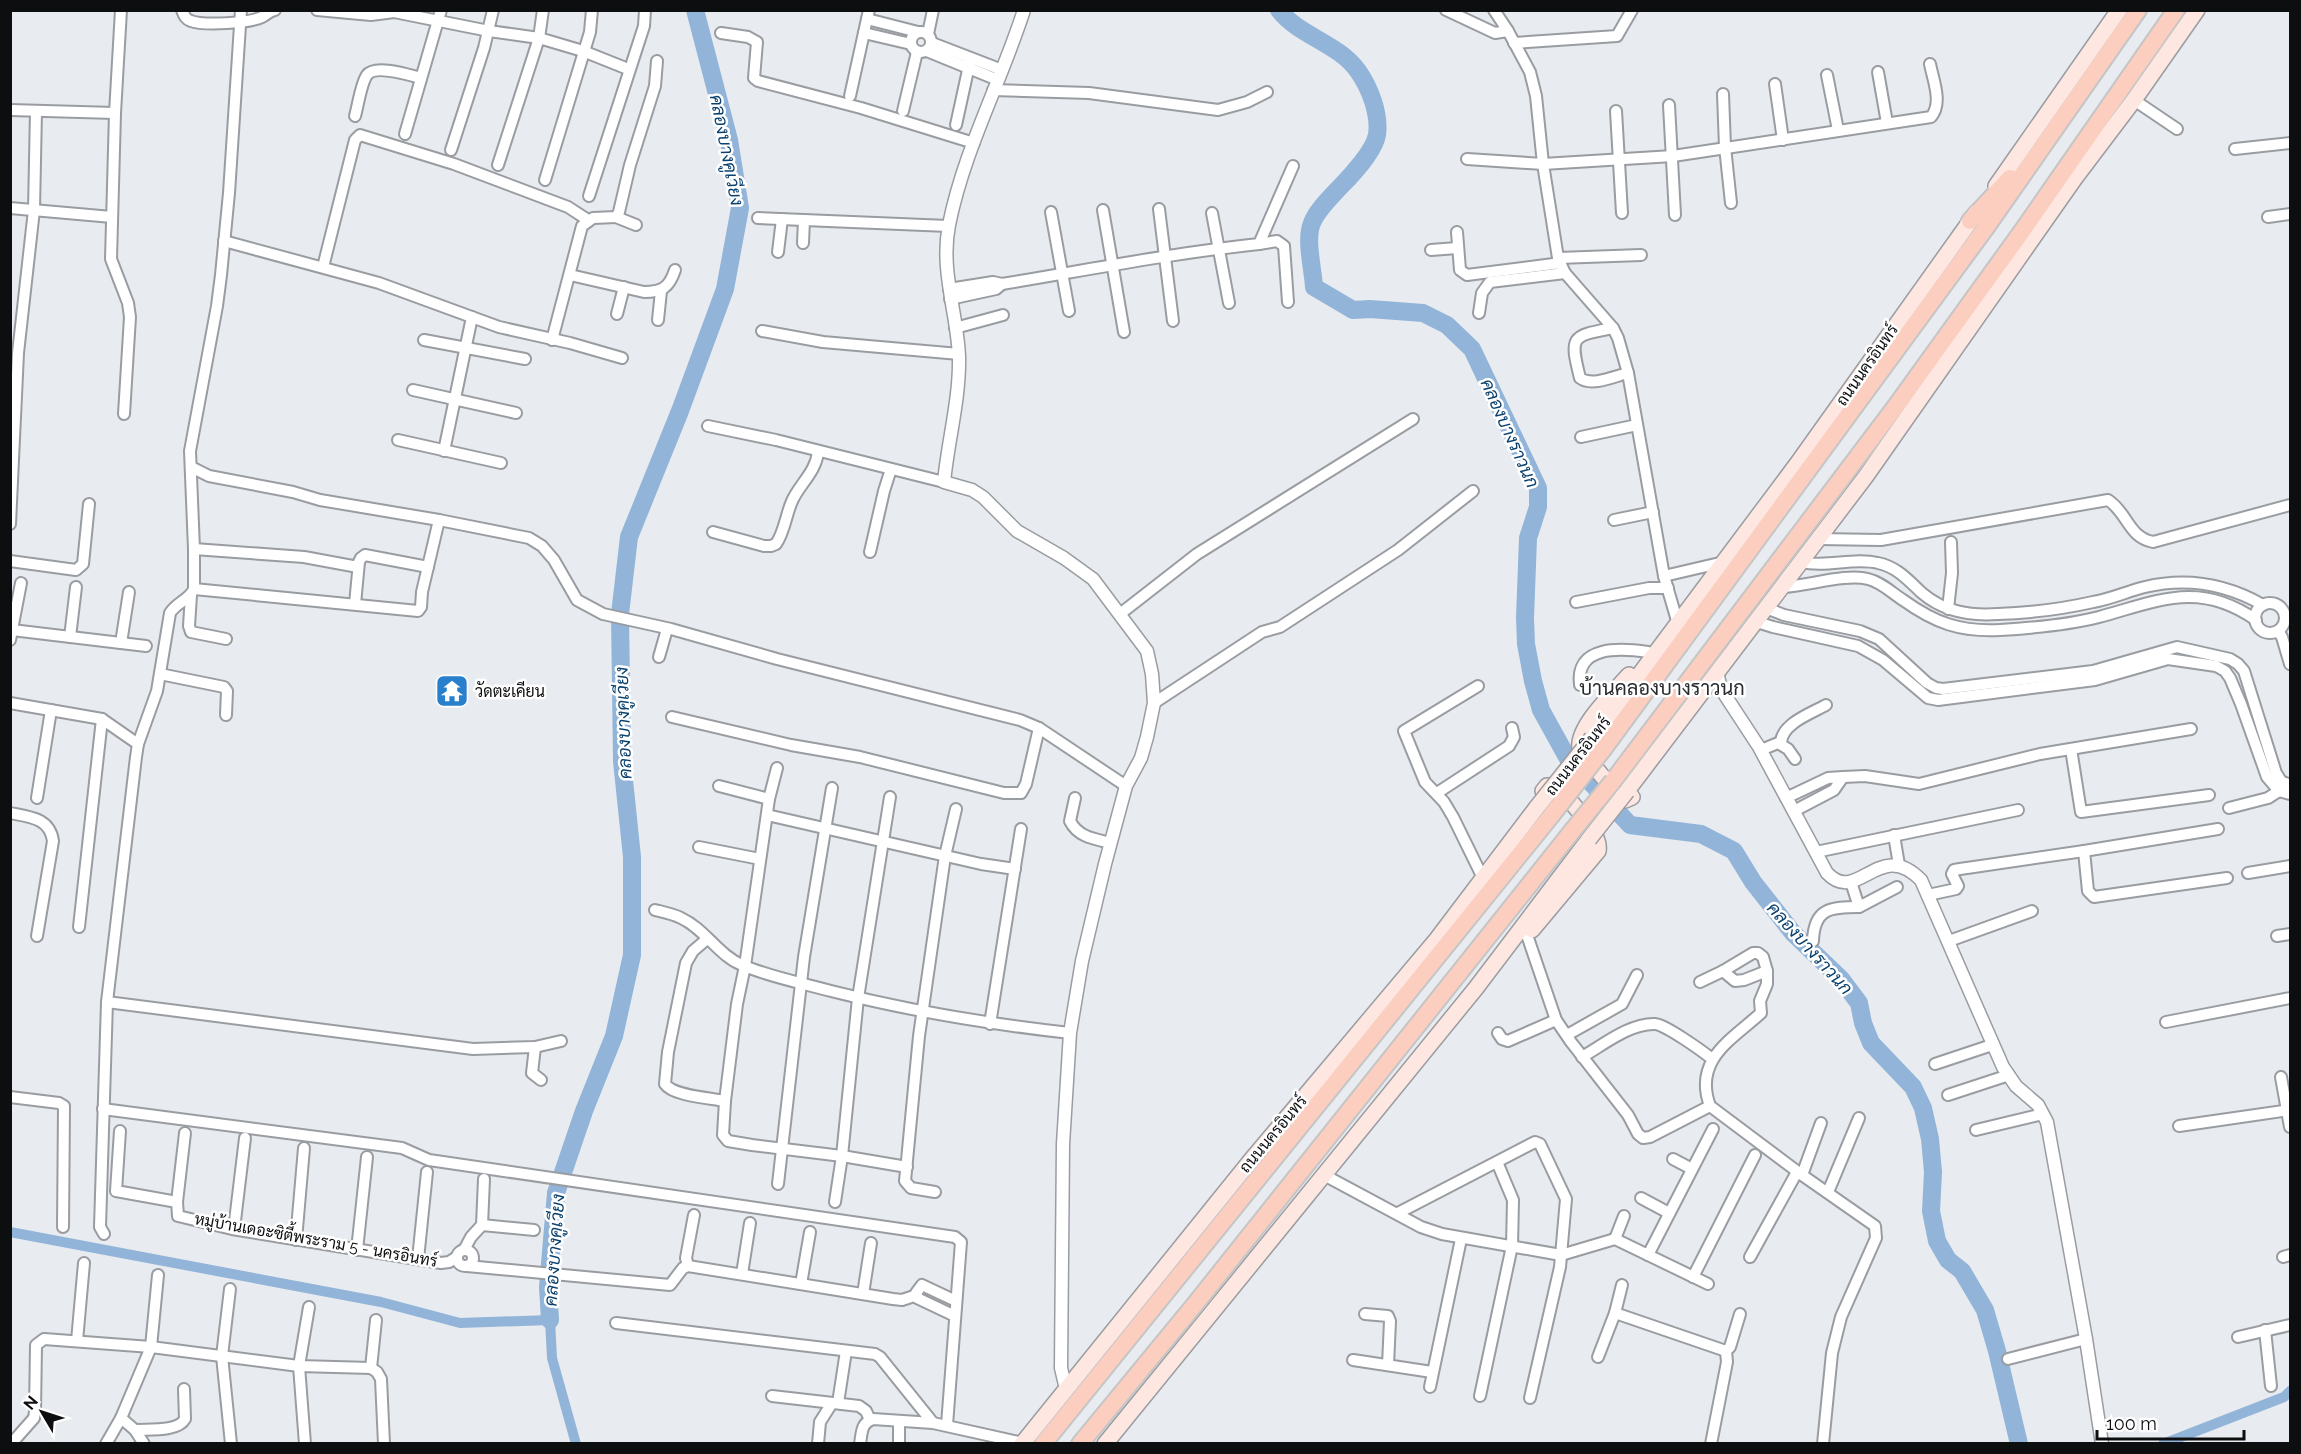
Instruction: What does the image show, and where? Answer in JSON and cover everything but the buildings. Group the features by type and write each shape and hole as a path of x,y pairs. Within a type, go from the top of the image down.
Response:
{"main road":[{"name":"ถนนนครอินทร์","path":"1598,743 1677,626 1803,457 2010,168 2119,10"},
{"name":"ถนนนครอินทร์","path":"1043,1443 1598,743 2056,128 2138,10"},
{"path":"1105,1443 1476,988 1589,839 1620,786 2023,230 2176,10"},
{"path":"1080,1443 1196,1304 1574,830 1620,786 1757,622 1866,476 2075,178 2134,100 2197,10"},
{"path":"1970,221 2056,128"},
{"path":"1677,626 1648,652 1590,720 1578,742 1580,749 1620,798 1625,800 1631,798 1643,785 1701,703 1712,678"},
{"path":"1437,939 1486,860 1547,786 1559,788 1596,834 1600,844 1598,851 1527,935 1476,988"},
{"name":"ถนนนครอินทร์","path":"1023,1443 1252,1159 1544,812"}],"street":[{"path":"121,10 115,113 111,259 128,303 130,317 124,414"},
{"path":"182,10 185,18 191,21 216,24 241,15 261,18 272,11"},
{"path":"317,10 371,15 394,11 440,15 489,31 539,38 583,51 628,69"},
{"path":"451,150 489,31 493,10"},
{"path":"498,165 539,38 543,10"},
{"path":"545,180 590,32 592,10"},
{"path":"589,196 628,69 644,26 645,10"},
{"path":"903,111 933,10"},
{"path":"945,482 956,406 959,354 949,294 946,258 948,226 958,188 1014,43 1024,10"},
{"path":"1446,10 1495,33 1508,31"},
{"path":"1494,10 1530,72 1536,96 1543,164 1561,264 1613,328 1618,338 1628,373 1664,576 1677,626"},
{"path":"1514,43 1617,36 1632,10"},
{"path":"226,639 191,632 189,626 195,549 190,451 217,306 241,15"},
{"path":"405,134 440,15"},
{"path":"850,96 864,33 872,15 922,43 970,63 998,80 1218,110 1247,102 1267,92"},
{"path":"721,33 748,37 757,42 754,78 758,81 861,108 974,143"},
{"path":"864,33 922,43"},
{"path":"616,217 655,86 657,61"},
{"path":"956,125 970,63"},
{"path":"1467,159 1543,164 1673,156 1783,140 1838,129 1931,117 1935,113 1937,102 1930,64"},
{"path":"355,116 366,76 373,71 381,69 421,78"},
{"path":"1878,72 1887,123"},
{"path":"1827,75 1838,129"},
{"path":"1775,84 1783,140"},
{"path":"1723,94 1725,147 1731,203"},
{"path":"2134,100 2177,129"},
{"path":"1669,105 1675,214"},
{"path":"10,110 115,113"},
{"path":"10,524 18,353 34,210 36,111"},
{"path":"1616,111 1622,213"},
{"path":"323,267 355,140 360,135 453,164 574,210 588,220"},
{"path":"2235,149 2290,143"},
{"path":"1259,244 1293,166"},
{"path":"10,208 112,217"},
{"path":"1159,209 1173,321"},
{"path":"1103,210 1124,332"},
{"path":"1051,212 1069,311"},
{"path":"1212,213 1229,303"},
{"path":"2268,217 2290,214"},
{"path":"552,340 582,226 593,218 616,217 636,225"},
{"path":"758,218 948,226"},
{"path":"778,252 782,219"},
{"path":"803,243 804,220"},
{"path":"1457,232 1460,270 1467,275 1641,255"},
{"path":"224,241 379,283 499,327 622,358"},
{"path":"949,294 993,282 1002,284 1062,272 1277,241 1284,246 1283,261 1288,302"},
{"path":"1431,250 1457,248"},
{"path":"1479,313 1482,293 1490,282 1561,264"},
{"path":"658,320 661,291 670,282 675,270"},
{"path":"570,275 644,292 661,291"},
{"path":"616,314 624,287"},
{"path":"955,328 1003,315"},
{"path":"444,451 472,317"},
{"path":"1613,328 1581,334 1576,339 1574,345 1580,378 1585,382 1628,373"},
{"path":"762,331 823,342 959,354"},
{"path":"424,340 525,359"},
{"path":"10,365 18,353"},
{"path":"413,390 516,413"},
{"path":"1120,614 1197,554 1413,419"},
{"path":"1581,437 1637,425"},
{"path":"708,426 776,440 972,490 983,497 1017,531 1076,565 1093,579 1147,651 1152,674 1154,703 1141,758 1126,786 1111,843 1082,961 1070,1033 1065,1097 1063,1179 1061,1368 1066,1389"},
{"path":"398,440 501,463"},
{"path":"713,532 764,546 776,544 786,513 810,474 818,452"},
{"path":"191,467 209,476 274,488 320,500 529,538 542,546 554,560 578,600 603,614 667,628 777,659 1020,720 1039,728 1126,786"},
{"path":"870,552 891,469"},
{"path":"1154,703 1262,632 1280,627 1398,550 1473,491"},
{"path":"1818,539 1881,540 2108,500 2121,510 2136,535 2143,540 2153,542 2290,505"},
{"path":"10,561 76,570 80,568 83,564 89,504"},
{"path":"1614,520 1653,512"},
{"path":"104,1234 100,1227 106,1002 138,744 157,691 170,613 176,604 192,592 418,611 421,607 439,520"},
{"path":"1948,609 1952,573 1951,542"},
{"path":"195,549 304,557 358,567"},
{"path":"355,604 358,567 361,558 365,555 428,567"},
{"path":"1801,562 1812,565 1864,561 1890,567 1910,579 1922,592 1948,609 1987,615 2095,602 2144,587 2171,582 2217,585 2246,595 2263,605"},
{"path":"1664,576 1724,562"},
{"path":"1840,580 1842,564"},
{"path":"1783,587 1803,586 1853,577 1869,579 1886,587 1935,621 1953,627 1986,630 2003,630 2098,617 2173,597 2213,600 2241,610 2256,620"},
{"path":"2171,582 2173,597"},
{"path":"21,583 11,635 70,637 146,646"},
{"path":"70,637 76,587"},
{"path":"1576,602 1649,588 1668,588"},
{"path":"121,644 129,592"},
{"path":"1911,606 1922,592"},
{"path":"2285,618 2266,632 2258,626 2256,620 2258,609 2263,605 2274,604 2285,618 2282,637 2290,664"},
{"path":"1766,608 1784,615 1860,631 1879,639 1927,683 1936,688 1960,693"},
{"path":"2002,614 2003,630"},
{"path":"1757,622 1858,646 1883,660 1928,698 1938,700 1960,693 2168,659 2216,666 2226,671 2272,786 2287,789"},
{"path":"659,657 667,628"},
{"path":"1844,643 1848,628"},
{"path":"2124,668 2177,647 2230,659 2238,664 2244,671 2276,773 2287,789"},
{"path":"1580,685 1581,665 1589,656 1630,649 1648,652"},
{"path":"160,674 224,687 228,698 225,715"},
{"path":"1712,678 1761,750 1815,852 1827,873 1835,881 1843,884 1886,866 1899,865 1910,868 1921,880 1992,1045 2016,1086 2038,1105 2043,1114 2047,1122 2086,1339 2102,1443"},
{"path":"1478,686 1404,731 1425,782 1437,793 1453,817 1480,872"},
{"path":"2241,704 2253,702"},
{"path":"10,703 102,719 138,744"},
{"path":"1781,744 1786,729 1826,705"},
{"path":"37,798 51,710"},
{"path":"672,717 791,745 861,757 1004,793 1021,793 1026,784 1039,728"},
{"path":"79,927 102,719"},
{"path":"1437,793 1509,746 1514,737 1512,728"},
{"path":"1786,798 1828,778 1865,776 1919,784 2040,754 2191,729"},
{"path":"1761,750 1778,743 1788,749 1795,759"},
{"path":"2071,749 2080,812 2209,795"},
{"path":"777,768 766,815 745,966 737,1004 723,1135 728,1141 907,1167"},
{"path":"1794,811 1834,790 1844,777"},
{"path":"719,786 769,799"},
{"path":"778,1184 802,983 824,827 832,788"},
{"path":"2229,808 2268,798 2287,789"},
{"path":"835,1202 842,1156 858,998 890,797"},
{"path":"1075,798 1070,820 1074,829 1082,835 1111,843"},
{"path":"935,1192 908,1186 905,1181 922,1013 945,856 956,809"},
{"path":"1815,852 2018,810"},
{"path":"10,813 39,819 47,824 52,832 53,841 37,936"},
{"path":"766,815 981,864 1015,869"},
{"path":"990,1024 1021,829"},
{"path":"1928,896 1956,889 1958,886 1952,874 1954,870 2218,829"},
{"path":"1894,835 1899,865"},
{"path":"699,847 760,860"},
{"path":"2084,851 2088,891 2094,897 2227,878"},
{"path":"2248,873 2290,866"},
{"path":"1851,882 1859,907"},
{"path":"1813,941 1817,920 1825,912 1832,908 1859,907 1897,887"},
{"path":"655,909 681,917 732,961 745,966 858,998 922,1013 1070,1033"},
{"path":"1949,941 2032,911"},
{"path":"2277,936 2290,934"},
{"path":"1527,935 1556,1020 1628,1115 1638,1134 1643,1138 1650,1137 1710,1106"},
{"path":"707,939 693,951 686,963 668,1052 665,1084 676,1092 725,1101"},
{"path":"1700,982 1753,953 1758,952 1762,957 1767,970 1767,984 1760,1001 1761,1013 1712,1058 1706,1076 1706,1097 1710,1106 1875,1226 1877,1232 1841,1317 1832,1353 1823,1443"},
{"path":"1723,971 1732,980 1739,981 1767,970"},
{"path":"1568,1035 1622,1004 1637,975"},
{"path":"2166,1022 2290,998"},
{"path":"106,1002 473,1049 535,1047 561,1041"},
{"path":"1498,1033 1502,1039 1508,1041 1556,1020"},
{"path":"1582,1056 1636,1027 1657,1024 1712,1058"},
{"path":"1935,1064 1992,1045"},
{"path":"535,1047 532,1073 541,1080"},
{"path":"1948,1095 2009,1076"},
{"path":"2281,1077 2289,1110 2290,1127"},
{"path":"10,1097 59,1103 64,1106 63,1227"},
{"path":"103,1109 402,1148 429,1160 955,1237 961,1242 947,1425"},
{"path":"2179,1126 2289,1110"},
{"path":"1976,1130 2043,1114"},
{"path":"1828,1192 1859,1118"},
{"path":"1750,1257 1800,1173 1821,1123"},
{"path":"1648,1255 1713,1129"},
{"name":"หมู่บ้านเดอะซิตี้พระราม 5 - นครอินทร์","path":"120,1131 116,1191 177,1202 178,1216 234,1229 418,1259 449,1262 460,1254"},
{"path":"177,1202 185,1133"},
{"path":"234,1229 245,1138"},
{"path":"1398,1213 1535,1142 1540,1144 1566,1199 1560,1267 1530,1398"},
{"path":"296,1240 304,1148"},
{"path":"1693,1277 1755,1155"},
{"path":"357,1250 367,1157"},
{"path":"1673,1159 1692,1169"},
{"path":"1480,1396 1512,1246 1513,1200 1497,1162"},
{"path":"418,1259 427,1172"},
{"path":"1324,1175 1421,1227 1461,1239 1561,1255 1615,1239 1708,1284"},
{"path":"460,1254 482,1225 484,1179"},
{"path":"1641,1198 1669,1214"},
{"path":"694,1215 686,1258 688,1266 902,1300 917,1295"},
{"path":"1615,1239 1624,1216"},
{"path":"742,1274 750,1223"},
{"path":"482,1225 534,1230"},
{"path":"801,1284 810,1232"},
{"path":"1430,1387 1461,1239"},
{"path":"863,1294 871,1243"},
{"name":"หมู่บ้านเดอะซิตี้พระราม 5 - นครอินทร์","path":"460,1254 459,1264 494,1270 670,1285 688,1266"},
{"path":"77,1341 84,1263"},
{"path":"106,1443 121,1418 151,1347 158,1275"},
{"path":"955,1316 917,1298 917,1295 922,1285 956,1301"},
{"path":"1598,1357 1615,1313 1622,1285"},
{"path":"230,1289 222,1356 231,1443"},
{"path":"305,1443 299,1366 309,1307"},
{"path":"1615,1313 1726,1351"},
{"path":"1365,1314 1388,1316 1390,1321 1388,1365"},
{"path":"1711,1443 1727,1362 1726,1351 1730,1347 1740,1314"},
{"path":"371,1368 376,1320"},
{"path":"616,1323 875,1354 880,1357 933,1423"},
{"path":"2238,1336 2290,1325"},
{"path":"2265,1330 2271,1386"},
{"path":"11,1443 34,1418 36,1345 44,1339 151,1347 299,1366 371,1368 381,1379 384,1443"},
{"path":"2007,1359 2086,1339"},
{"path":"818,1443 820,1422 835,1403 846,1351"},
{"path":"1353,1360 1432,1372"},
{"path":"135,1430 176,1426 184,1422 184,1389"},
{"path":"771,1396 861,1407 866,1411 870,1420"},
{"path":"121,1418 135,1430 144,1443"},
{"path":"860,1443 862,1427 870,1420 947,1425 1023,1443"},
{"path":"898,1422 899,1443"}],"waterway":[{"name":"คลองบางคูเวียง","path":"550,1320 548,1287 556,1193 584,1111 614,1036 632,955 632,857 622,761 620,614 629,537 680,411 725,289 740,208 729,140 695,10"},
{"name":"คลองบางราวนก","path":"1279,10 1297,27 1350,61 1366,85 1377,119 1377,135 1372,148 1356,170 1320,209 1312,223 1309,246 1314,287 1353,310 1423,313 1447,325 1472,349 1538,488 1538,507 1528,538 1525,618 1526,644 1541,710 1567,757 1630,825 1701,834 1734,851 1753,882 1793,933 1841,979 1859,1003 1863,1023 1871,1043 1913,1087 1923,1108 1930,1139 1933,1172 1931,1211 1937,1241 1948,1260 1962,1271 1985,1310 2019,1444"},
{"path":"10,1232 381,1302 460,1323 550,1320 552,1358 576,1444"},
{"path":"2163,1444 2284,1397 2290,1391"}],"place":[{"name":"วัดตะเคียน","path":"452,691"}],"district":[{"name":"บ้านคลองบางราวนก","path":"1662,688"}]}
